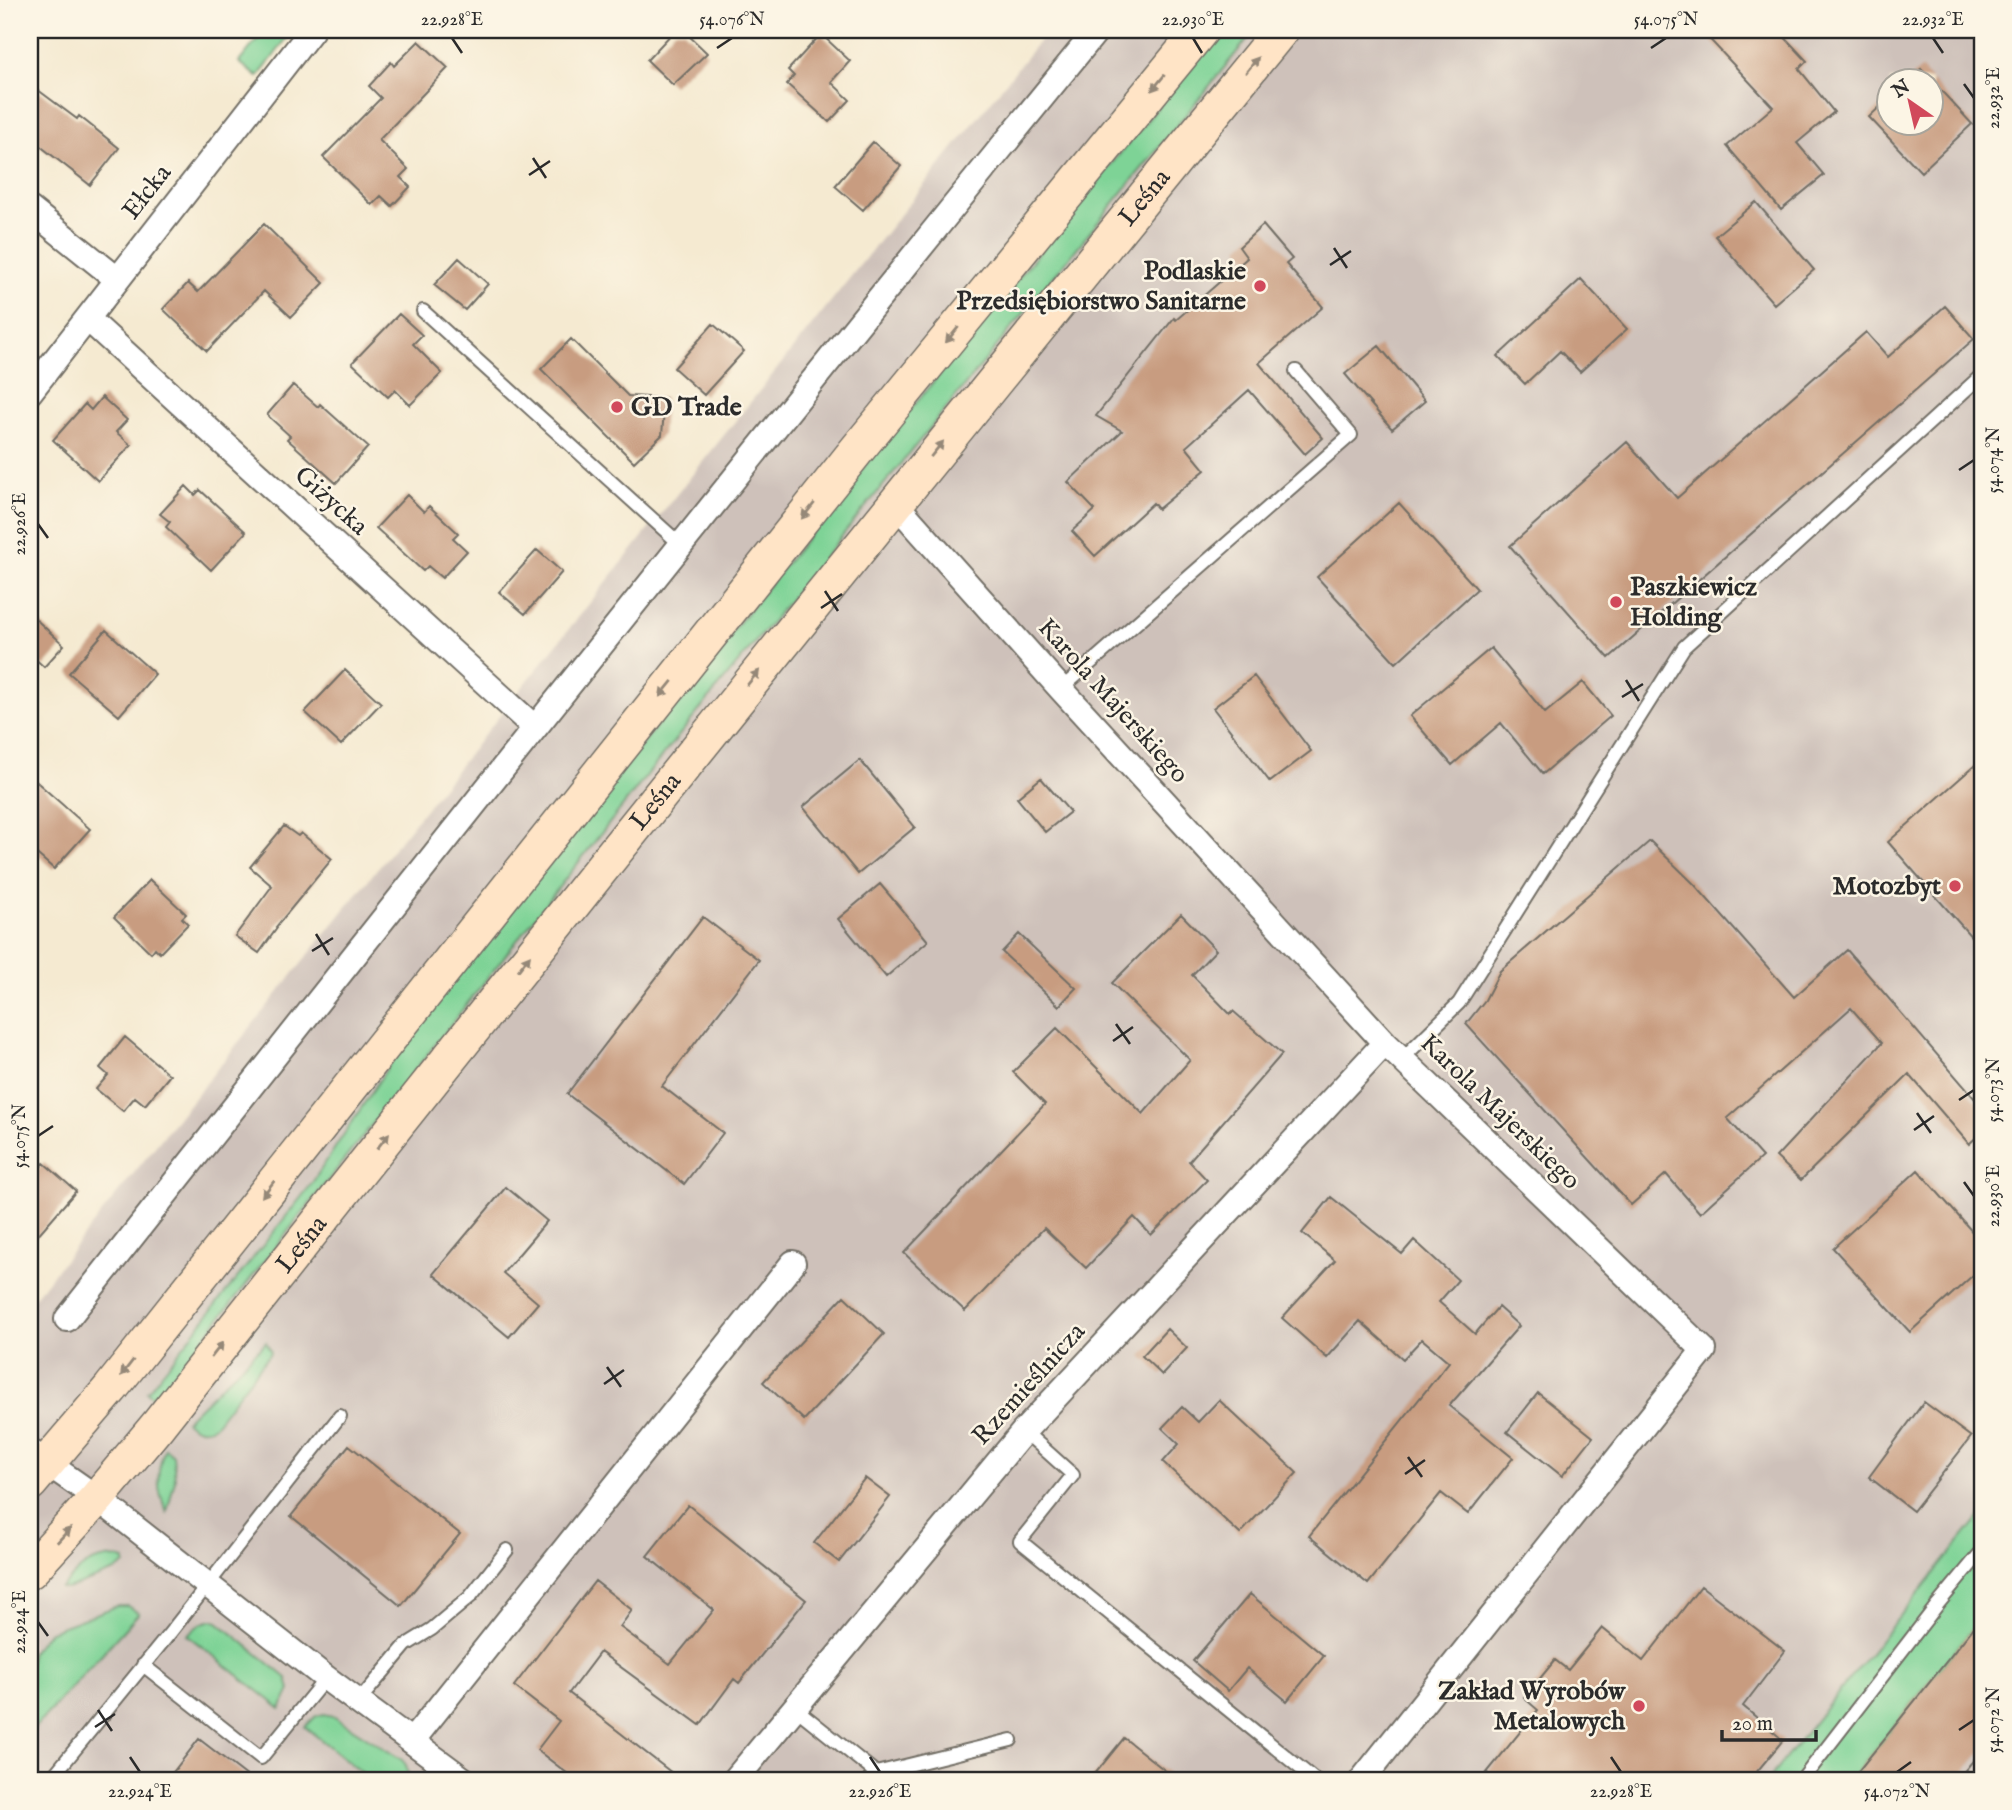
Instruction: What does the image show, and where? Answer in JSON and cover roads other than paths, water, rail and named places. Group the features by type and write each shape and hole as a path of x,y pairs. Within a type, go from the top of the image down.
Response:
{"main road":[{"path":"35,1466 111,1388 856,451 1201,30"},
{"name":"Leśna","path":"30,1571 97,1498 894,502 1280,30"}],"street":[{"name":"Ełcka","path":"30,392 312,30"},
{"path":"67,1319 1086,34"},
{"path":"30,209 117,279"},
{"name":"Giżycka","path":"88,319 534,727"},
{"name":"Karola Majerskiego","path":"894,502 1061,689 1393,1051 1704,1350 1362,1780"},
{"name":"Rzemieślnicza","path":"735,1780 1024,1431 1393,1051"},
{"path":"412,1741 793,1263"},
{"path":"35,1466 97,1498 326,1678 412,1741 449,1776"}],"lane":[{"path":"424,311 680,544"},
{"path":"1061,689 1351,435 1296,371"},
{"path":"1393,1051 1459,1003 1684,647 1982,376"},
{"path":"50,1780 340,1416"},
{"path":"1024,1431 1073,1475 1020,1541 1315,1780"},
{"path":"359,1702 406,1644 432,1629 470,1597 507,1550"},
{"path":"1802,1780 1982,1551"},
{"path":"143,1665 261,1758 326,1678"},
{"path":"795,1708 873,1776 1011,1740"}],"place":[{"name":"Podlaskie Przedsiębiorstwo Sanitarne","path":"1260,286"},
{"name":"GD Trade","path":"617,407"},
{"name":"Paszkiewicz Holding","path":"1616,602"},
{"name":"Motozbyt","path":"1955,886"},
{"name":"Zakład Wyrobów Metalowych","path":"1639,1706"}]}
